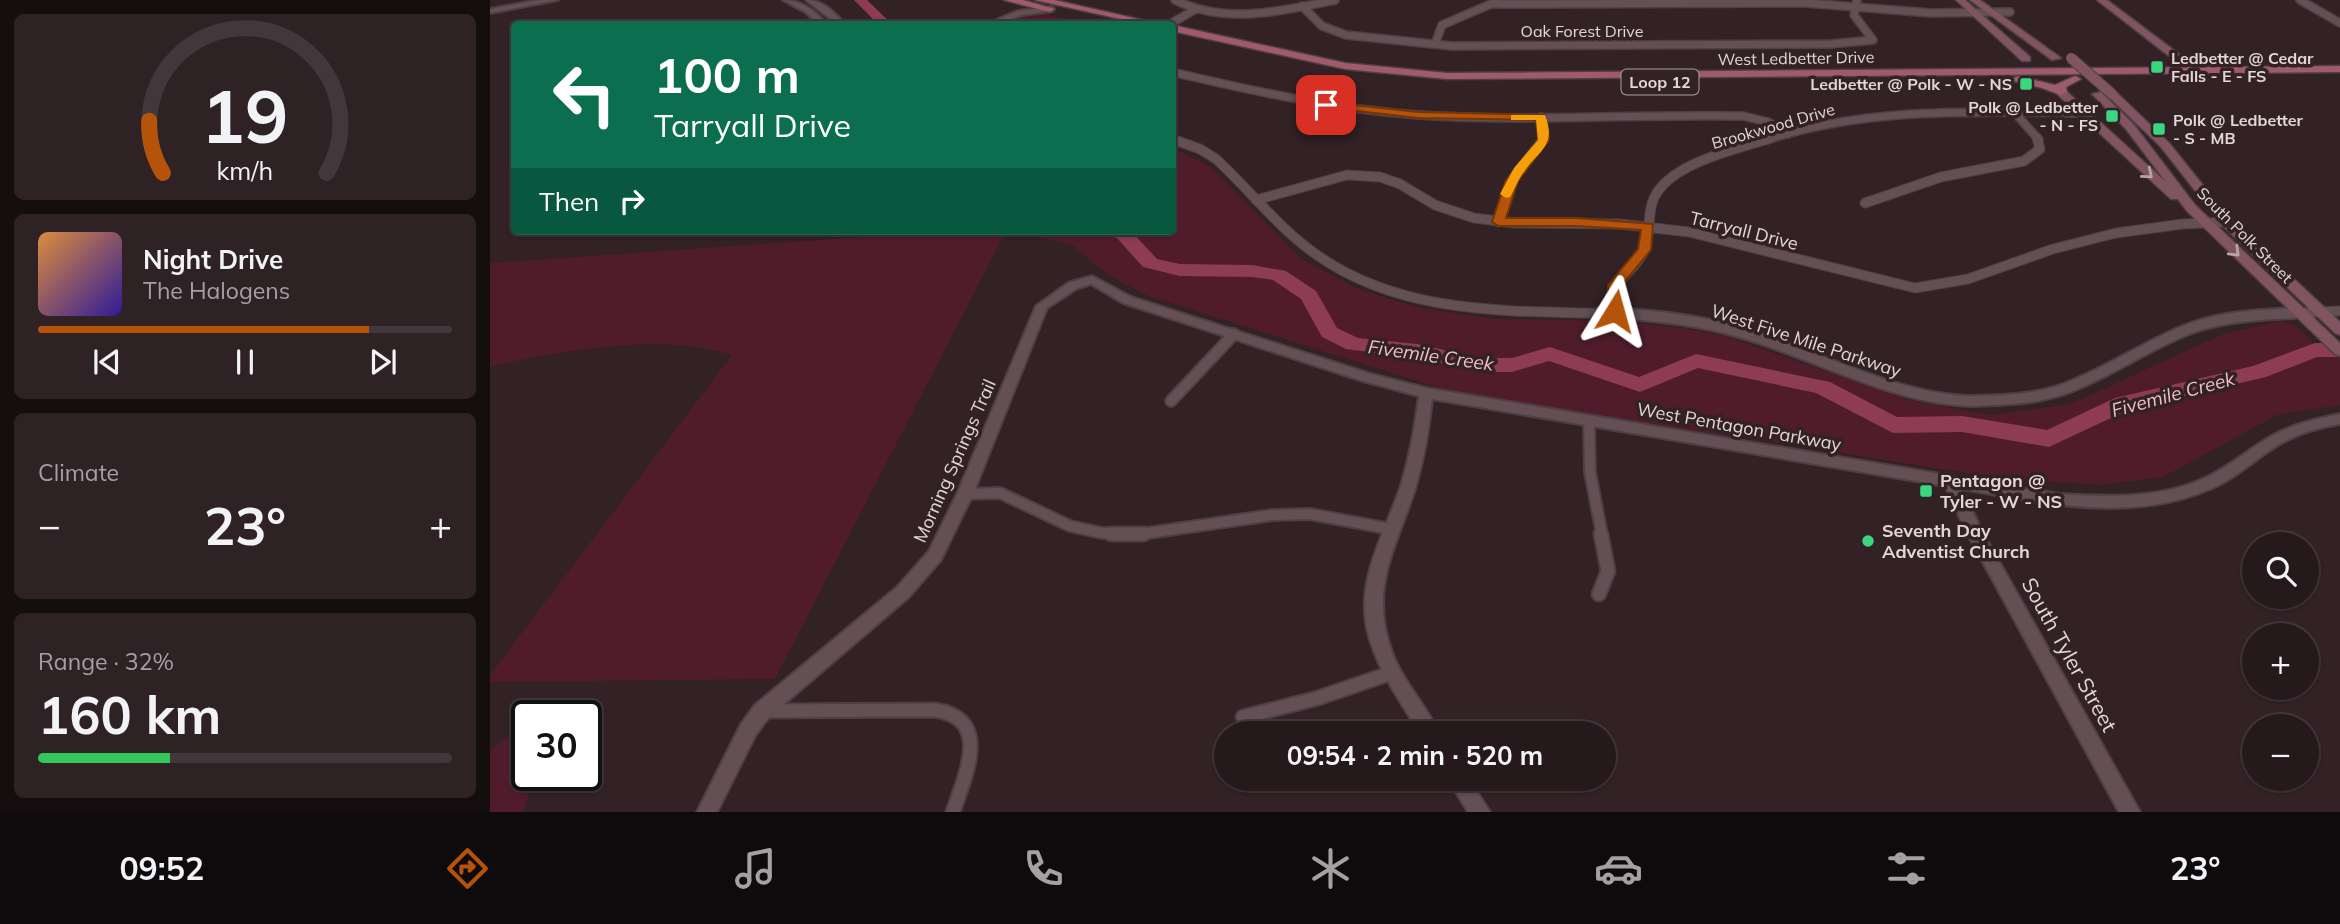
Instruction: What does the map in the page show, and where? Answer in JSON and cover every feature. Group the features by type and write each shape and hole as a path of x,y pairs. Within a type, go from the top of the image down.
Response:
{"main road":[{"path":"1009,0 1104,21"},
{"path":"1040,0 1141,21"},
{"path":"1960,0 2026,59 2047,68 2078,75"},
{"name":"South Polk Street","path":"1974,0 2056,58 2097,94 2144,144 2191,208 2340,351"},
{"path":"1991,0 2014,14"},
{"path":"2101,0 2198,74"},
{"path":"1975,13 2018,30"},
{"name":"West Ledbetter Drive","path":"1176,27 1368,69 1513,80"},
{"name":"South Polk Street","path":"2033,28 2112,94 2165,145 2226,222 2339,329"},
{"name":"West Ledbetter Drive","path":"1176,37 1340,72 1410,80 2198,74 2340,69"},
{"path":"2014,76 2026,65 2026,59"},
{"name":"West Ledbetter Drive","path":"2198,74 2340,77"},
{"path":"2061,92 2060,85 2078,75"},
{"path":"2014,76 2061,92 2108,136 2116,147 2191,208"},
{"path":"2108,136 2121,142 2165,145"}],"street":[{"path":"494,8 527,0"},
{"path":"494,8 554,0"},
{"path":"787,0 808,10 820,21"},
{"path":"810,0 838,21"},
{"path":"1175,0 1196,9 1241,13 1335,0"},
{"path":"1435,44 1442,25 1500,0"},
{"path":"2300,0 2340,23"},
{"path":"1492,4 1856,3 1912,12 2014,14"},
{"name":"Oak Forest Drive","path":"1302,6 1316,22 1333,31 1435,44 1817,44 1873,40 1855,18 1856,3"},
{"path":"999,21 1020,13 1050,9"},
{"path":"1176,23 1196,9"},
{"path":"1176,73 1275,96 1345,108 1451,117 1743,116 1768,122 1788,134"},
{"path":"1865,203 1941,177 2024,161 2040,149 2039,140 2015,113"},
{"name":"Brookwood Drive","path":"1615,311 1615,285 1644,250 1649,212 1658,188 1678,171 1820,125 1882,115 2083,113"},
{"path":"1499,222 1512,180 1544,140 1541,117"},
{"name":"West Five Mile Parkway","path":"1176,140 1200,149 1231,171 1306,249 1333,267 1403,295 1485,310 1615,311 1674,317 1736,331 1915,393 1954,400 1999,402 2042,397 2064,390 2195,327 2254,315 2340,311"},
{"name":"Tarryall Drive","path":"1256,200 1333,178 1365,175 1392,180 1451,212 1499,222 1648,226 1724,240 1894,284 1939,288 1964,282 2071,244 2205,222 2226,222"},
{"name":"Morning Springs Trail","path":"706,812 748,730 762,711 903,592 935,555 965,494 1042,306 1072,286 1092,280 1127,300"},
{"name":"West Pentagon Parkway","path":"1127,300 1368,378 1426,393 2090,503 2146,499 2199,487 2218,479 2292,431 2340,419"},
{"path":"1171,401 1234,334"},
{"path":"1422,721 1391,673 1381,648 1374,600 1380,554 1407,491 1418,454 1426,393"},
{"path":"1590,421 1590,472 1608,571 1599,594"},
{"name":"South Tyler Street","path":"1951,482 1975,533 2130,812"},
{"path":"965,494 1000,493 1059,522 1102,533 1134,535 1264,516 1310,514 1391,529"},
{"path":"1243,717 1334,695 1391,673"},
{"path":"762,711 935,710 955,714 966,724 972,740 969,761 953,812"},
{"path":"1466,791 1480,812"}],"shaded area":[{"path":"1043,14 1075,21 1005,21 1020,15"},
{"path":"1176,150 1211,167 1300,258 1355,288 1416,307 1493,319 1616,321 1683,328 1725,336 1909,400 1991,415 2071,404 2223,334 2279,321 2295,325 2327,357 2335,353 2340,359 2340,405 2277,415 2163,477 2101,485 2000,478 1455,393 1146,295 1107,274 1071,244 1026,235 1176,235"},
{"path":"1004,235 775,679 490,682 490,675 732,355 703,348 642,344 581,350 490,366 490,263 862,237"},
{"path":"511,735 511,791 530,791 523,812 490,812 490,751"}],"waterway":[{"name":"Fivemile Creek","path":"860,0 882,21"},
{"name":"Fivemile Creek","path":"1125,235 1150,263 1180,270 1252,271 1279,275 1309,295 1329,332 1354,344 1417,351 1480,365 1512,365 1550,354 1640,385 1696,361 1822,387 1893,425 1962,424 2049,439 2123,403 2258,372 2315,350 2340,350"}],"slow traffic":[{"path":"1506,194 1518,170 1544,140 1541,117 1515,117"}],"place":[{"name":"Ledbetter @ Cedar Falls - E - FS","path":"2157,67"},
{"name":"Ledbetter @ Polk - W - NS","path":"2026,84"},
{"name":"Polk @ Ledbetter - N - FS","path":"2112,116"},
{"name":"Polk @ Ledbetter - S - MB","path":"2159,129"},
{"name":"Pentagon @ Tyler - W - NS","path":"1926,491"},
{"name":"Seventh Day Adventist Church","path":"1868,541"}],"route":[{"path":"1326,105 1418,115 1541,117 1544,140 1512,180 1499,222 1648,226 1644,250 1615,285 1615,311"}]}
